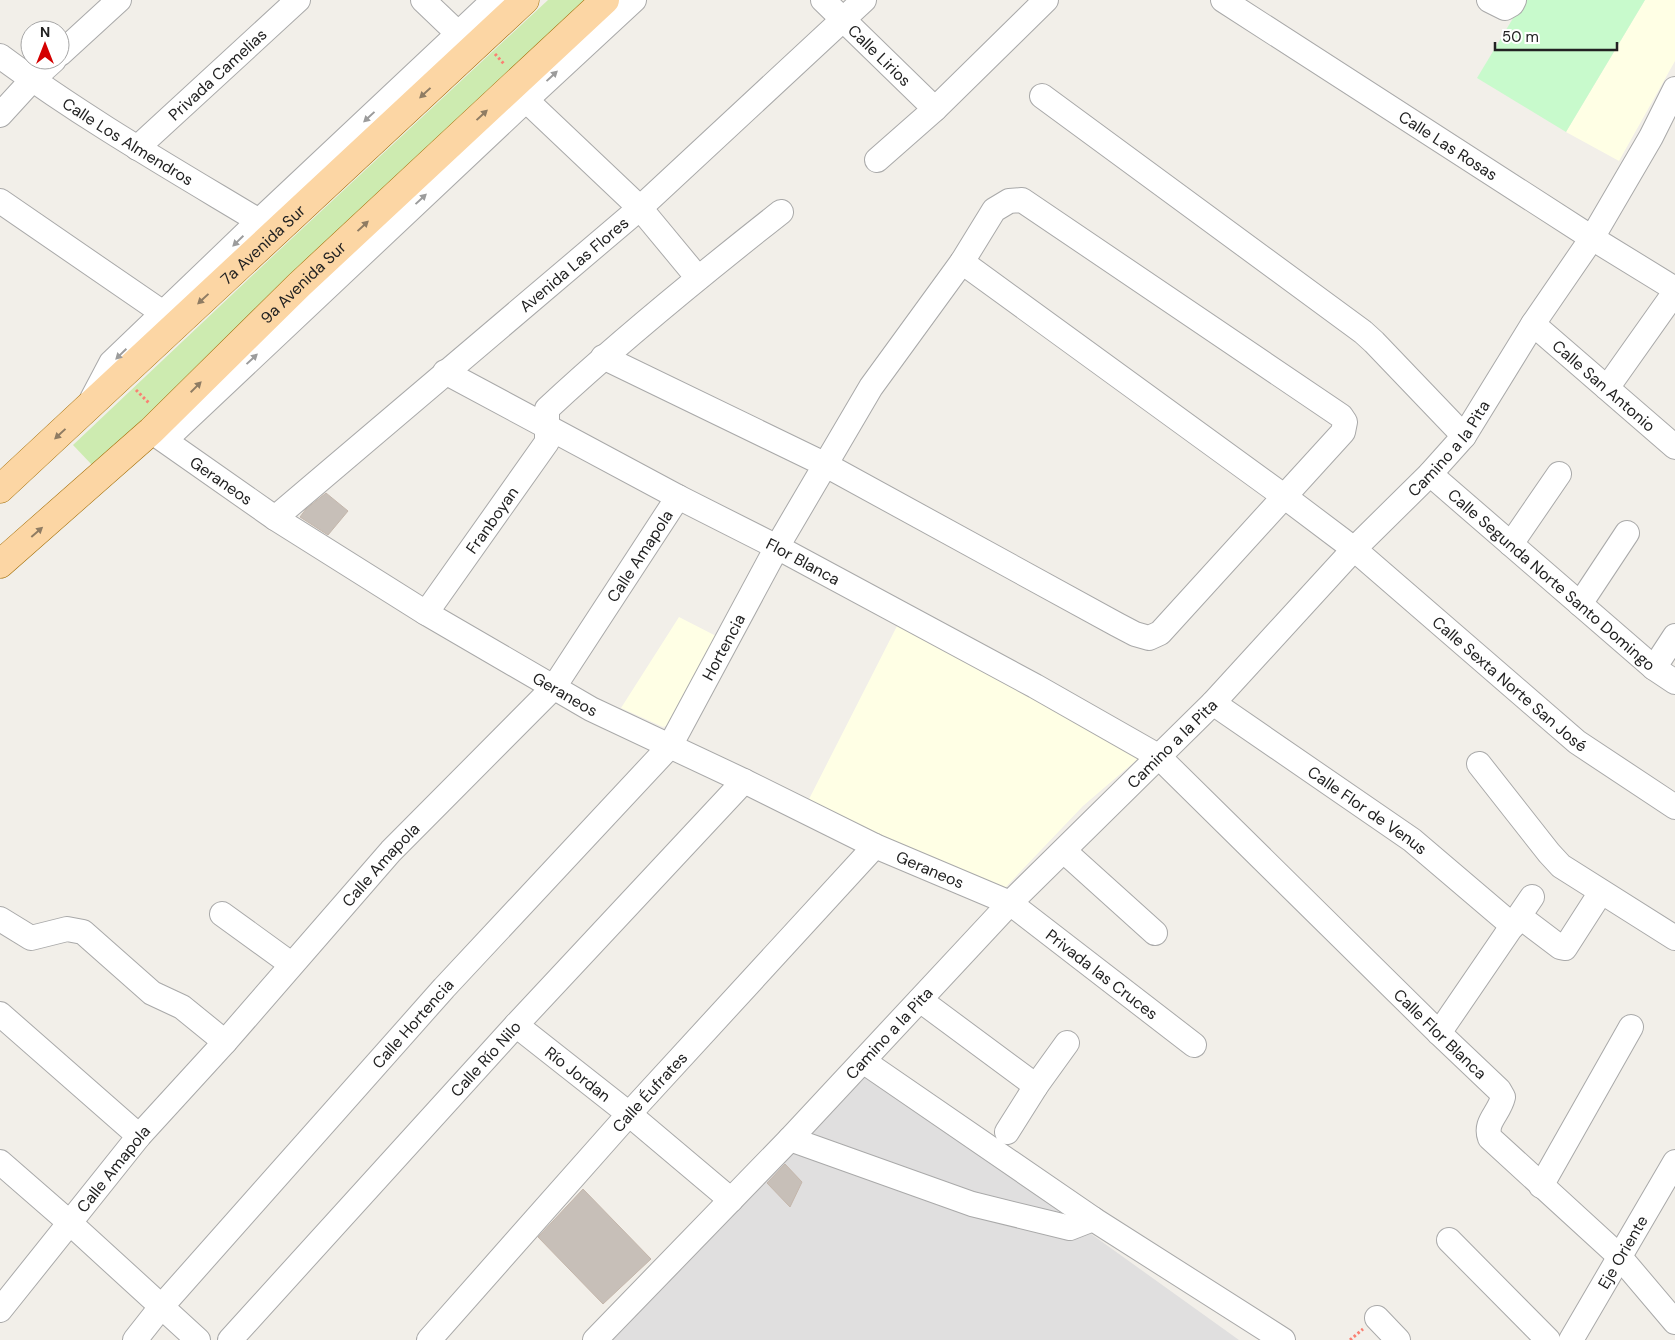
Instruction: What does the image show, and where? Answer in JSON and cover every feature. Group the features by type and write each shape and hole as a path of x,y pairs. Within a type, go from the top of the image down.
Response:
{"main road":[{"name":"7a Avenida Sur","path":"0,489 257,248 471,40 525,0"},
{"path":"585,45 600,5"},
{"name":"9a Avenida Sur","path":"0,564 160,430 299,285 523,90 600,5"}],"street":[{"path":"70,45 119,0"},
{"name":"Privada Camelias","path":"137,148 298,0"},
{"path":"423,0 471,40"},
{"path":"86,410 111,363 259,221 471,40 494,0"},
{"path":"634,0 585,45 523,90 640,208 698,278"},
{"name":"Calle Lirios","path":"823,0 934,110"},
{"name":"Avenida Las Flores","path":"275,518 640,208 864,0"},
{"path":"877,160 934,110 1046,0"},
{"name":"Calle Las Rosas","path":"1222,0 1675,290"},
{"path":"1489,0 1505,8 1512,4 1514,0"},
{"name":"Calle Los Almendros","path":"0,56 32,80 137,148 259,221"},
{"path":"0,115 43,70"},
{"name":"Camino a la Pita","path":"595,1340 790,1139 1010,902 1213,703 1354,550 1430,474 1464,436 1533,324 1592,238 1651,137 1675,89"},
{"path":"1042,96 1363,332 1464,436"},
{"name":"Hortencia","path":"670,746 777,547 824,464 871,387 962,262 994,210 1009,201 1022,200 1341,416 1345,422 1343,432 1285,497"},
{"path":"0,201 163,313"},
{"name":"Franboyan","path":"426,613 548,442 547,409 602,357 781,212"},
{"name":"Calle Sexta Norte San José","path":"962,262 1285,497 1354,550 1576,742 1675,807"},
{"path":"1607,388 1675,290"},
{"name":"Calle San Antonio","path":"1533,324 1675,447"},
{"path":"602,357 824,464 1116,624 1135,634 1149,638 1160,632 1285,497"},
{"name":"Flor Blanca","path":"446,372 1035,686 1158,756"},
{"name":"Geraneos","path":"160,430 275,518 426,613 591,709 876,846 1010,902"},
{"name":"Calle Segunda Norte Santo Domingo","path":"1430,474 1654,668 1675,682"},
{"path":"1511,544 1559,474"},
{"name":"Calle Amapola","path":"0,1310 139,1136 225,1042 391,851 554,687 678,497"},
{"path":"1580,604 1627,533"},
{"path":"1654,668 1675,636"},
{"name":"Calle Flor de Venus","path":"1213,703 1412,840 1515,922 1523,920 1560,947 1565,948 1601,892"},
{"name":"Calle Hortencia","path":"135,1340 161,1307 444,988 670,746"},
{"name":"Calle Flor Blanca","path":"1158,756 1438,1033 1499,1090 1503,1097 1501,1106 1489,1124 1490,1138 1619,1256 1672,1312"},
{"path":"1479,764 1561,866 1675,938"},
{"name":"Calle Río Nilo","path":"230,1340 516,1025 744,781"},
{"name":"Calle Éufrates","path":"429,1340 629,1114 876,846"},
{"path":"1064,850 1155,933"},
{"path":"1438,1033 1532,896"},
{"name":"Privada las Cruces","path":"1010,902 1194,1045"},
{"path":"222,914 292,964"},
{"path":"0,919 31,938 67,929 83,932 152,993 182,1007 225,1042"},
{"path":"920,1000 1036,1086"},
{"path":"0,1014 139,1136"},
{"name":"Río Jordan","path":"516,1025 629,1114 730,1200"},
{"path":"1541,1186 1631,1026"},
{"path":"1007,1132 1036,1086 1067,1043"},
{"path":"863,1061 1093,1219 1283,1340"},
{"path":"790,1139 972,1204 1070,1228 1093,1219"},
{"path":"0,1162 198,1340"},
{"name":"Eje Oriente","path":"1571,1340 1675,1162"},
{"path":"1449,1240 1548,1340"},
{"path":"1377,1318 1398,1340"}],"path":[{"path":"471,40 523,90"},
{"path":"122,375 160,430"}],"shaded area":[{"path":"1645,0 1675,0 1675,61 1619,161 1566,132"},
{"path":"679,617 720,638 671,724 663,727 621,708"},
{"path":"897,626 1140,757 1083,806 1002,891 806,805"},
{"path":"863,1065 1057,1202 1080,1226 1239,1340 608,1340"}],"green space":[{"path":"548,0 593,0 93,466 73,445"},
{"path":"1524,0 1645,0 1566,132 1477,78"}],"building":[{"path":"326,493 348,511 328,535 300,517 306,509"},
{"path":"785,1164 802,1182 790,1207 767,1183"},
{"path":"583,1189 651,1259 603,1304 538,1237"}]}
